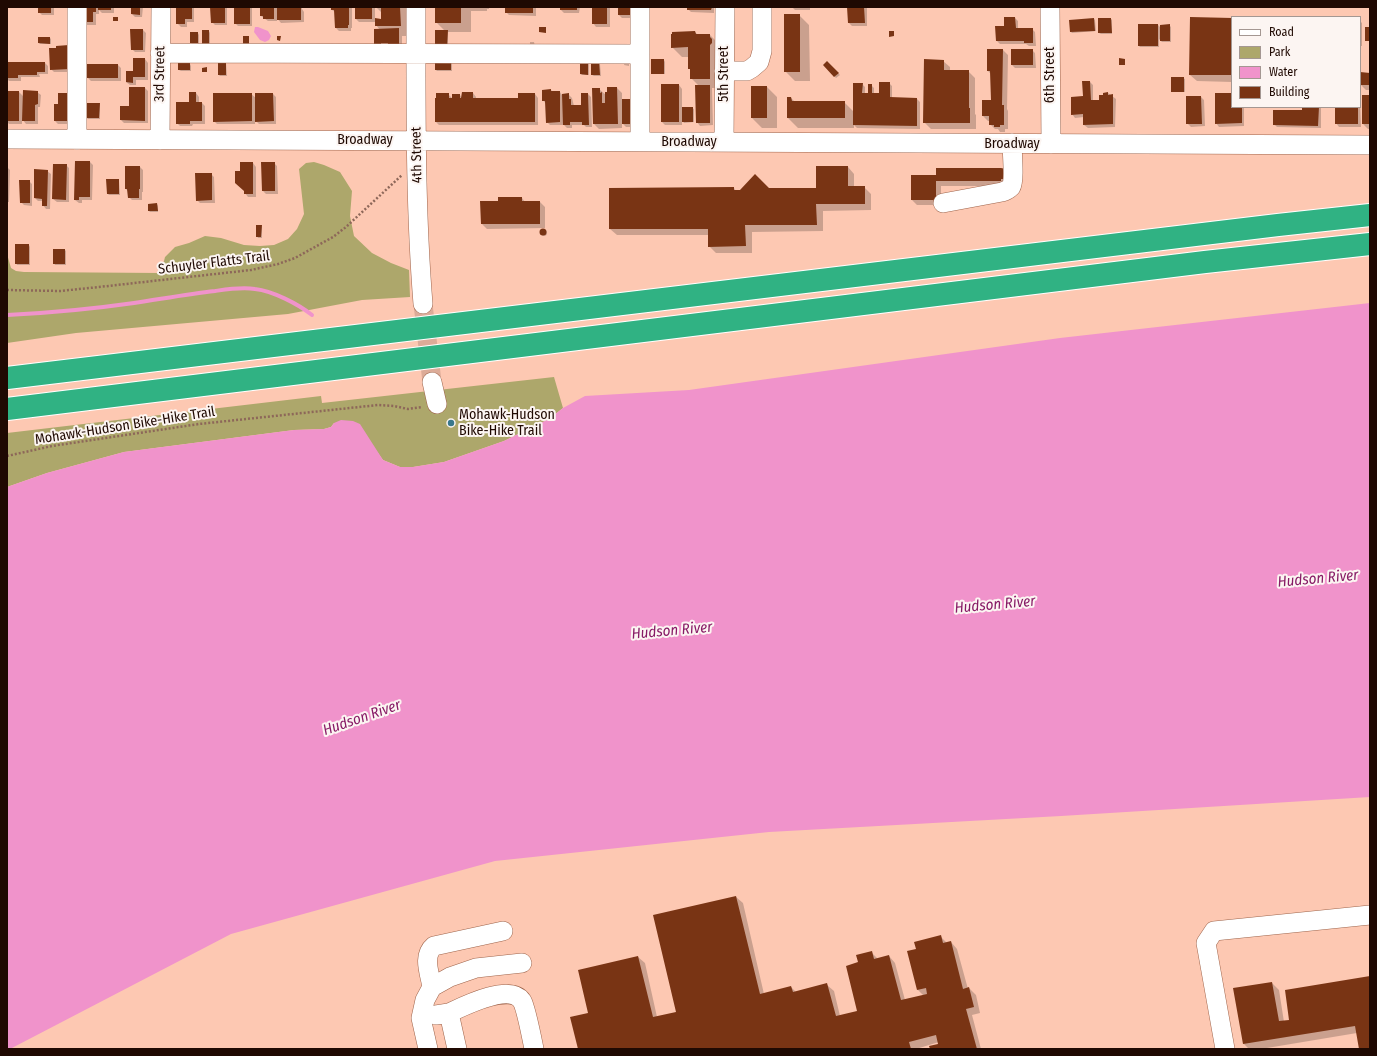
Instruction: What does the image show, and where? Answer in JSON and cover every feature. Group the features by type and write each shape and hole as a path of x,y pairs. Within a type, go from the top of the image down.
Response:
{"highway":[{"path":"7,378 1370,215"},
{"path":"7,408 1190,264 1370,244"}],"street":[{"path":"77,7 77,140"},
{"name":"3rd Street","path":"160,140 161,7"},
{"name":"4th Street","path":"416,7 416,140 419,258 422,304"},
{"path":"640,7 640,141"},
{"name":"5th Street","path":"724,142 725,7"},
{"path":"724,71 747,70 759,62 762,51 762,7"},
{"name":"6th Street","path":"1050,7 1051,144"},
{"path":"160,53 640,54"},
{"name":"Broadway","path":"7,139 1370,145"},
{"path":"943,203 1002,192 1010,188 1012,180 1012,143"},
{"path":"432,382 437,404"},
{"path":"1225,1049 1206,943 1214,931 1370,915"},
{"path":"432,988 426,957 429,950 434,946 503,931"},
{"path":"428,1049 421,1018 425,1000 432,988 450,976 476,968 522,963"},
{"path":"421,1018 449,1012 476,1000 510,993 518,996 523,1002 534,1049"},
{"path":"449,1012 457,1049"}],"path":[{"name":"Schuyler Flatts Trail","path":"7,290 60,291 251,270 278,264 301,255 333,238 405,173 417,169"},
{"name":"Mohawk-Hudson Bike-Hike Trail","path":"7,456 52,446 199,424 378,405 408,409 437,404"}],"green space":[{"path":"314,162 340,172 352,191 350,216 354,236 372,253 409,270 410,297 362,300 288,314 76,333 7,343 7,254 11,268 16,271 24,272 161,273 165,257 175,247 205,236 221,238 244,245 274,245 288,239 297,229 304,214 299,169 306,163"},
{"path":"554,377 563,408 549,419 504,441 444,462 413,467 400,467 383,460 375,449 334,423 331,427 324,429 294,430 124,452 47,473 7,487 7,433 321,396 322,403"}],"water":[{"path":"255,27 268,31 271,36 269,40 265,42 260,40 254,32"},
{"name":"Hudson River","path":"1370,303 1370,797 769,832 495,861 231,934 10,1049 7,1049 7,487 47,473 124,452 294,430 324,429 331,427 334,423 341,420 353,421 360,424 383,460 400,467 413,467 444,462 504,441 549,419 563,408 585,396 689,390 1060,338"}],"building":[{"path":"38,7 51,7 51,13 38,13"},
{"path":"83,7 96,7 96,12 93,12 93,22 83,22"},
{"path":"98,7 111,7 111,10 98,10"},
{"path":"131,7 140,7 140,15 131,14"},
{"path":"176,7 192,7 192,19 185,19 185,24 176,24"},
{"path":"210,7 225,7 225,23 211,23"},
{"path":"234,7 250,7 250,24 234,24"},
{"path":"260,7 274,7 274,19 263,19 263,16 260,16"},
{"path":"331,7 349,7 348,28 335,28 334,10 331,10"},
{"path":"355,7 372,7 372,19 355,19"},
{"path":"381,7 400,7 401,26 375,26 375,18 381,19"},
{"path":"435,7 461,7 461,23 435,23"},
{"path":"484,7 484,8 466,8"},
{"path":"505,7 533,7 533,13 505,13"},
{"path":"560,7 577,7 577,10 560,10"},
{"path":"592,7 607,7 607,24 592,24"},
{"path":"618,7 635,7 635,15 618,15"},
{"path":"687,7 712,7 711,10 687,10"},
{"path":"847,7 864,7 865,23 848,23"},
{"path":"277,8 301,8 301,20 277,20"},
{"path":"784,14 800,14 800,72 784,72"},
{"path":"113,17 118,17 118,21 113,21"},
{"path":"1004,17 1015,17 1016,28 1033,28 1033,43 1024,43 1024,41 996,41 995,26 1004,26"},
{"path":"1190,17 1231,18 1231,75 1189,75"},
{"path":"1094,18 1095,31 1070,32 1069,20"},
{"path":"1098,18 1111,18 1112,33 1098,33"},
{"path":"1138,24 1158,24 1158,46 1138,46"},
{"path":"1170,24 1170,41 1160,41 1160,25"},
{"path":"539,27 546,27 546,33 539,32"},
{"path":"1365,27 1370,27 1370,41 1365,41"},
{"path":"399,28 399,48 388,48 388,43 381,43 381,47 374,47 374,29"},
{"path":"130,29 143,29 143,50 131,50"},
{"path":"202,30 209,30 209,44 202,44"},
{"path":"435,30 448,30 447,47 435,47"},
{"path":"695,31 696,34 710,34 712,39 712,43 710,45 710,79 690,79 690,69 688,69 688,47 671,48 672,32"},
{"path":"889,31 894,31 894,36 889,37"},
{"path":"190,32 198,32 198,43 190,43"},
{"path":"243,36 249,36 249,44 243,44"},
{"path":"277,36 281,36 280,41 277,40"},
{"path":"38,37 50,37 50,44 38,43"},
{"path":"69,45 70,69 50,70 49,48"},
{"path":"987,49 1003,49 1002,105 1004,105 1004,125 1000,125 1000,127 989,125 989,116 982,116 982,100 991,100 990,71 987,71"},
{"path":"1011,49 1033,49 1033,65 1011,65"},
{"path":"133,58 145,58 145,77 133,77 133,83 126,82 126,71 133,71"},
{"path":"1119,58 1125,59 1125,65 1119,65"},
{"path":"651,59 664,59 664,74 651,74"},
{"path":"924,59 944,60 944,70 969,70 970,123 923,123"},
{"path":"435,60 451,60 451,70 435,70"},
{"path":"218,61 226,61 226,75 218,75"},
{"path":"599,61 600,75 591,75 591,62"},
{"path":"827,61 839,73 834,77 823,65"},
{"path":"7,62 45,62 45,72 37,72 37,75 18,75 18,78 7,78"},
{"path":"580,62 588,62 588,75 580,74"},
{"path":"178,63 190,63 190,70 178,70"},
{"path":"87,64 118,64 118,78 87,78"},
{"path":"207,67 207,72 202,72 202,68"},
{"path":"1361,72 1370,73 1370,85 1361,85"},
{"path":"1171,77 1184,77 1184,92 1171,92"},
{"path":"1082,81 1090,81 1091,100 1099,100 1099,95 1103,95 1103,93 1108,92 1108,95 1113,94 1113,124 1083,125 1083,114 1071,115 1071,97 1083,96"},
{"path":"879,82 890,82 890,97 917,98 917,126 853,125 853,83 863,83 862,93 868,93 868,84 872,84 872,93 879,93"},
{"path":"661,84 679,84 679,122 661,122"},
{"path":"695,85 710,85 710,123 696,123"},
{"path":"751,86 767,86 767,118 751,118"},
{"path":"129,87 145,87 145,121 120,120 120,106 129,106"},
{"path":"607,87 617,87 618,124 593,124 592,88 600,88 600,93 602,92 602,103 605,103 605,92 607,92"},
{"path":"551,89 551,91 560,91 560,122 546,123 545,101 542,101 542,90"},
{"path":"23,90 38,91 38,104 35,105 35,121 22,121"},
{"path":"7,91 19,91 19,121 7,121"},
{"path":"189,92 196,92 196,102 202,102 202,121 190,121 190,124 176,124 176,102 189,102"},
{"path":"462,92 473,92 473,98 518,98 518,93 535,93 535,122 435,122 436,93 449,93 449,98 452,98 452,94 460,94 461,98"},
{"path":"58,93 70,93 70,121 54,121 54,104 58,104"},
{"path":"213,93 252,93 252,121 213,122"},
{"path":"255,93 273,93 274,121 255,122"},
{"path":"569,93 571,105 581,105 581,93 588,93 589,125 582,125 582,122 570,122 570,125 563,125 562,94"},
{"path":"1215,93 1231,93 1231,108 1242,108 1242,123 1215,124"},
{"path":"1362,95 1370,95 1370,124 1362,124"},
{"path":"1186,96 1201,96 1202,124 1186,124"},
{"path":"787,97 791,97 792,101 845,101 845,118 787,118"},
{"path":"622,99 635,99 631,124 622,124"},
{"path":"86,103 100,103 99,118 86,118"},
{"path":"682,107 693,107 693,122 682,122"},
{"path":"1302,108 1319,108 1318,126 1273,125 1273,110 1302,110"},
{"path":"1335,108 1358,108 1358,124 1335,124"},
{"path":"75,161 90,161 90,197 79,197 79,200 74,200"},
{"path":"240,162 253,162 253,194 244,194 244,191 235,183 235,171 240,171"},
{"path":"261,162 275,162 275,191 262,191"},
{"path":"53,164 67,164 66,200 52,199"},
{"path":"125,166 140,166 139,198 128,198 127,189 125,189"},
{"path":"816,166 848,166 848,186 865,186 865,204 816,204 817,225 745,225 746,246 708,247 708,229 609,229 609,188 734,187 734,190 740,190 755,174 769,188 816,188"},
{"path":"936,168 1001,168 1006,169 1006,179 1001,179 1001,181 936,181 936,200 911,200 911,175 936,175"},
{"path":"34,169 48,170 47,206 42,206 42,199 34,198"},
{"path":"195,173 212,173 212,200 196,201"},
{"path":"106,179 119,179 119,194 107,194"},
{"path":"19,180 30,180 30,203 20,203"},
{"path":"498,197 522,197 522,201 540,201 540,224 481,224 480,201 498,201"},
{"path":"157,203 158,211 148,211 148,204"},
{"path":"256,225 262,225 261,237 256,237"},
{"path":"543,228 547,232 543,236 539,232"},
{"path":"15,244 29,244 29,264 15,264"},
{"path":"53,249 65,249 65,264 53,264"},
{"path":"736,896 760,994 791,986 793,992 827,983 836,1016 857,1011 846,966 858,962 856,955 872,951 874,959 889,955 901,1000 927,994 926,988 917,990 907,951 916,949 914,942 941,935 943,943 951,941 963,989 969,987 974,1007 966,1009 977,1049 930,1049 929,1046 938,1044 936,1035 909,1042 911,1049 578,1049 570,1017 588,1013 578,970 638,956 653,1017 676,1012 653,915"},
{"path":"1370,976 1370,1049 1359,1049 1355,1026 1243,1044 1233,988 1272,982 1279,1021 1289,1020 1285,990"}],"waterway":[{"path":"7,315 102,307 205,292 245,288 270,292 293,302 312,315"}],"tunnel":[{"path":"423,304 432,382"}],"place":[{"name":"Mohawk-Hudson Bike-Hike Trail","path":"451,423"}]}
